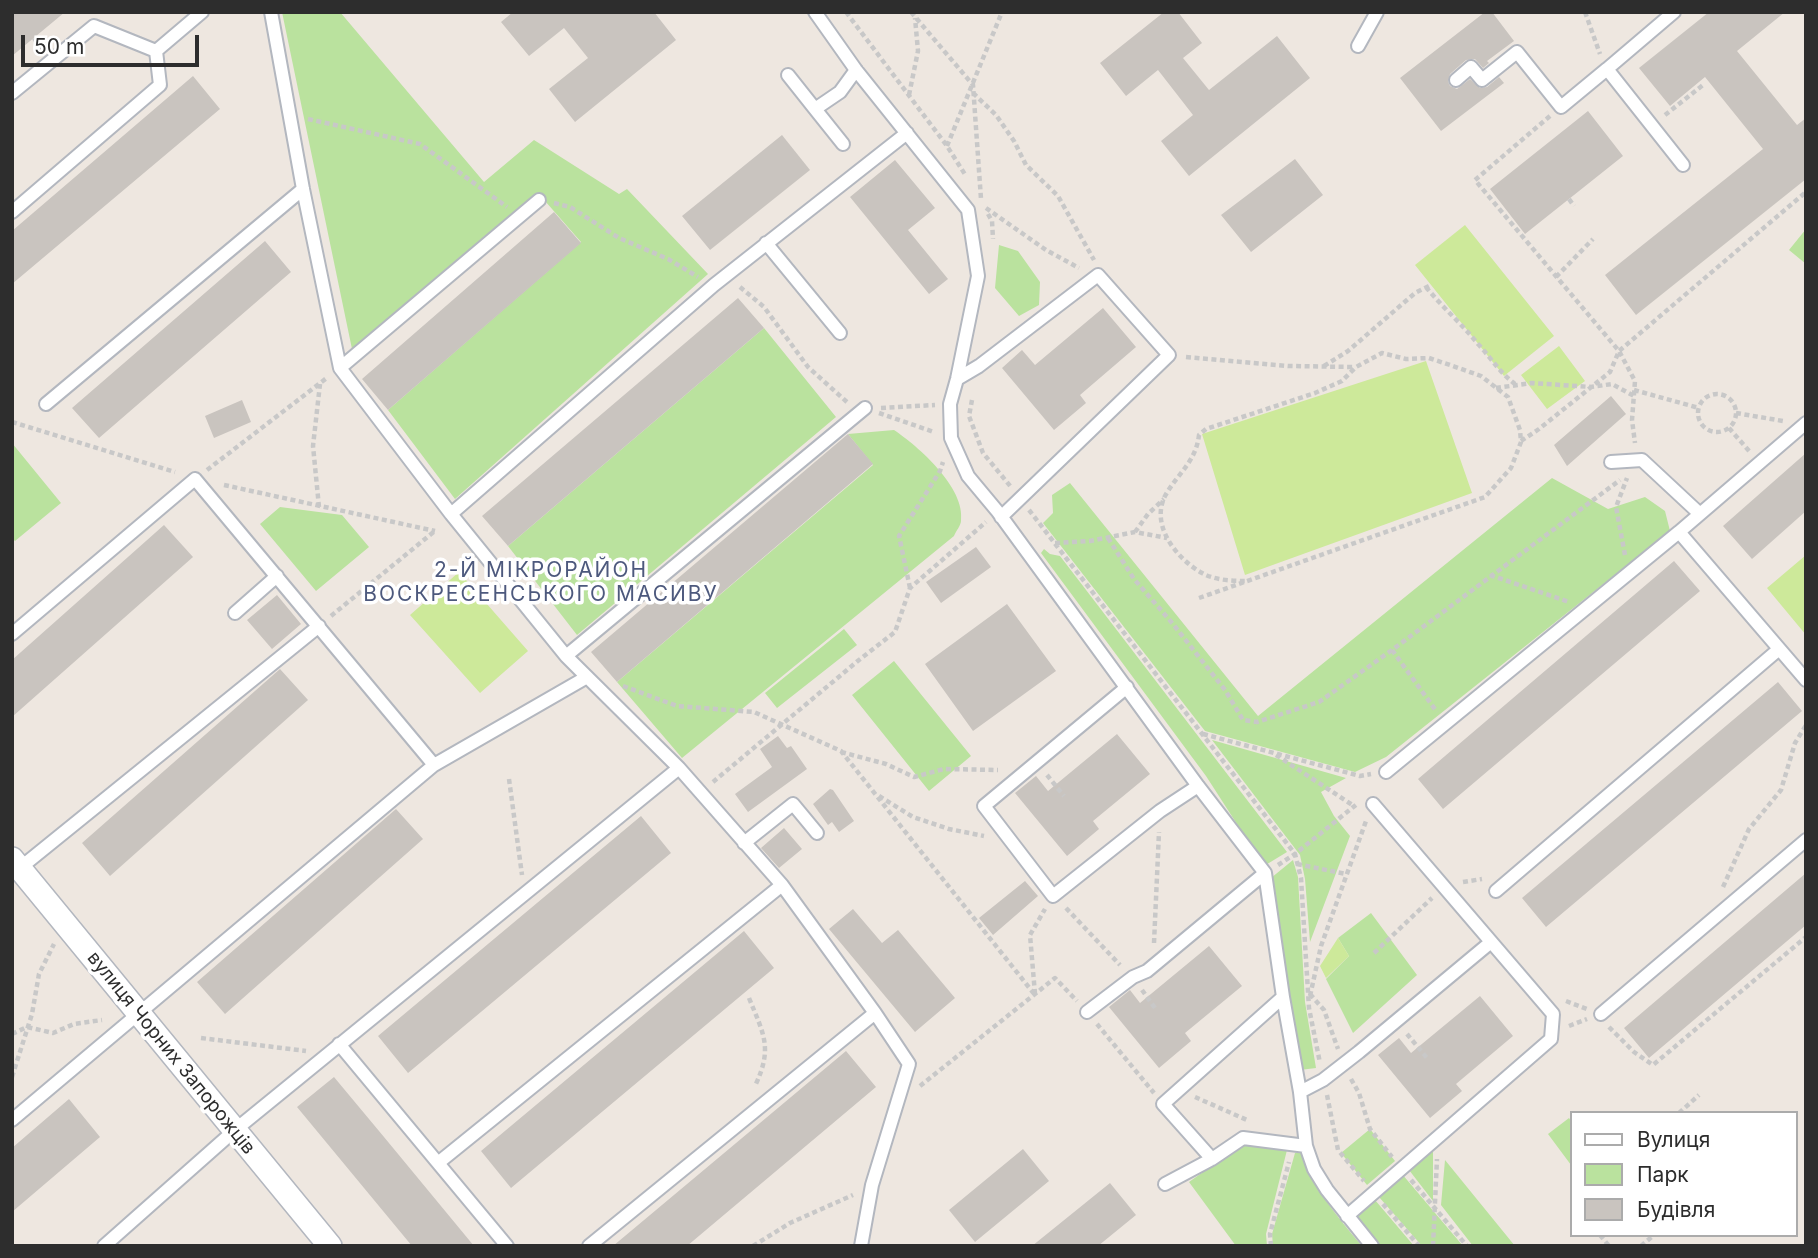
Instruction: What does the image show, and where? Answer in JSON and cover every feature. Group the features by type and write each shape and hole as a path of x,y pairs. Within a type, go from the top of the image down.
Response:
{"street":[{"name":"вулиця Чорних Запорожців","path":"16,864 330,1246"}],"lane":[{"path":"156,51 202,12"},
{"path":"271,12 340,368 451,514 566,656 679,768 782,885 875,1013 909,1065 872,1185 861,1246"},
{"path":"815,12 856,70 968,210 978,276 950,404 951,438 968,476 1265,873 1300,1092 1299,1146 1326,1190 1372,1246"},
{"path":"1358,46 1377,12"},
{"path":"1456,80 1471,68 1482,80 1517,52 1561,107 1675,12"},
{"path":"12,93 94,26 156,51"},
{"path":"12,212 160,85 156,51"},
{"path":"1606,69 1683,165"},
{"path":"815,109 840,92 856,70"},
{"path":"788,75 843,144"},
{"path":"451,514 718,281 907,133"},
{"path":"46,404 303,188"},
{"path":"340,368 539,200"},
{"path":"765,243 840,333"},
{"path":"957,379 979,366 1096,276 1169,355 999,514"},
{"path":"566,656 862,411"},
{"path":"1386,772 1679,532 1805,424"},
{"path":"1611,461 1642,460 1700,514"},
{"path":"13,633 195,479 434,765"},
{"path":"1679,532 1806,680"},
{"path":"235,612 277,576"},
{"path":"16,864 318,626"},
{"path":"1496,891 1778,650"},
{"path":"12,1120 434,765 587,677"},
{"path":"1127,687 984,806 1053,896 1160,811 1198,786"},
{"path":"104,1246 234,1129 679,768"},
{"path":"1347,1216 1552,1038 1553,1014 1368,802"},
{"path":"744,843 793,804 817,833"},
{"path":"1601,1014 1806,840"},
{"path":"1087,1012 1133,977 1153,966 1265,873"},
{"path":"438,1163 782,885"},
{"path":"1300,1092 1324,1080 1491,942"},
{"path":"1212,1159 1163,1104 1283,997"},
{"path":"589,1246 875,1013"},
{"path":"339,1044 508,1246"},
{"path":"1165,1184 1212,1159 1243,1138 1299,1146"}],"path":[{"path":"846,12 968,178"},
{"path":"947,146 1002,12"},
{"path":"1585,12 1606,69"},
{"path":"909,96 918,51 913,14"},
{"path":"913,14 973,85 982,199"},
{"path":"1664,116 1703,85"},
{"path":"973,93 996,115 1026,165 1058,196 1093,255 1096,276"},
{"path":"1561,107 1475,180 1619,351"},
{"path":"290,116 420,144 520,217"},
{"path":"975,188 982,199"},
{"path":"1521,442 1610,372 1619,351 1806,192"},
{"path":"968,210 982,199"},
{"path":"1569,199 1574,206"},
{"path":"539,200 570,207 619,238 668,259 701,279 740,287 764,307 808,367 829,388 862,411 951,438 940,471 899,536 910,588 895,632 780,724 701,792"},
{"path":"985,207 1046,250 1096,276"},
{"path":"1556,277 1593,239"},
{"path":"1323,366 1348,351 1415,293 1429,286 1447,313 1477,341 1504,376 1516,385"},
{"path":"1135,532 1164,498 1197,449 1199,435 1206,429 1315,393 1342,381 1356,366 1382,353 1406,359 1429,358 1481,376 1508,397 1520,430 1521,442 1511,468 1485,497 1199,598"},
{"path":"1169,355 1219,361 1356,366"},
{"path":"195,479 340,368"},
{"path":"319,507 313,446 320,384"},
{"path":"1495,388 1516,385 1576,384 1591,387 1612,384 1634,393 1699,408"},
{"path":"1719,394 1730,399 1736,413 1729,428 1717,432 1706,428 1699,418 1699,408 1707,397 1719,394"},
{"path":"862,411 950,404"},
{"path":"1736,413 1805,424"},
{"path":"1729,428 1760,463"},
{"path":"1108,538 1134,579 1225,690 1244,720 1257,722 1319,702 1629,474"},
{"path":"1164,498 1160,519 1167,538 1182,558 1203,575 1229,581 1245,581"},
{"path":"318,626 435,531 451,514"},
{"path":"910,588 999,514"},
{"path":"1054,543 1108,538 1135,532 1167,538"},
{"path":"1490,575 1587,607"},
{"path":"1392,650 1445,723"},
{"path":"618,685 677,706 754,712 841,751 886,764 914,777 944,769 995,771 1033,765 1064,796"},
{"path":"1710,921 1749,829 1781,790 1795,743 1806,725"},
{"path":"1202,734 1360,776 1386,772"},
{"path":"841,751 1035,995"},
{"path":"1272,753 1354,806"},
{"path":"509,779 524,893"},
{"path":"875,794 913,817 949,830 1010,839"},
{"path":"1265,873 1295,854 1354,806 1368,802"},
{"path":"1308,1003 1321,946 1368,802"},
{"path":"1153,966 1160,811"},
{"path":"1297,864 1346,874"},
{"path":"1374,953 1442,884 1511,878"},
{"path":"1035,995 1030,935 1053,896 1133,977"},
{"path":"12,1077 39,974 59,934"},
{"path":"1552,1033 1601,1014 1627,1046 1653,1065 1806,937"},
{"path":"897,1104 1055,978 1087,1012 1163,1104"},
{"path":"1310,994 1324,1010 1343,1065 1359,1093 1370,1129 1467,1246"},
{"path":"749,998 765,1038 764,1067 754,1088 762,1105"},
{"path":"12,1034 27,1027 53,1033 74,1024 114,1019"},
{"path":"1396,1021 1427,1058"},
{"path":"201,1038 327,1053"},
{"path":"1179,1090 1255,1123"},
{"path":"1681,1111 1699,1095"},
{"path":"1433,1246 1438,1138"},
{"path":"1271,1246 1270,1234 1299,1146"},
{"path":"753,1246 790,1223 872,1185"}],"green space":[{"path":"282,12 340,12 484,182 534,140 619,194 627,189 708,274 455,499 388,410 581,242 538,193 352,349"},
{"path":"1465,225 1554,336 1504,376 1415,265"},
{"path":"1806,229 1806,264 1789,250"},
{"path":"999,245 1018,251 1040,282 1039,305 1019,316 995,288"},
{"path":"764,328 836,417 577,635 508,546"},
{"path":"1559,346 1585,381 1547,409 1521,375"},
{"path":"1426,361 1472,493 1245,575 1202,434"},
{"path":"894,430 927,457 956,495 961,508 961,521 954,536 682,758 617,682 873,465 848,434"},
{"path":"12,443 61,503 15,541 12,538"},
{"path":"1552,478 1608,509 1645,497 1665,511 1670,531 1386,757 1355,772 1205,731 1043,523 1053,513 1052,495 1070,483 1258,716"},
{"path":"280,507 342,515 369,547 316,591 260,524"},
{"path":"1044,549 1050,554 1060,556 1287,852 1264,866 1206,776 1041,553"},
{"path":"1806,555 1806,635 1767,588"},
{"path":"459,572 528,651 480,693 410,615"},
{"path":"844,629 857,645 777,708 765,693"},
{"path":"894,661 971,756 929,791 852,695"},
{"path":"1212,740 1346,778 1321,792 1334,816 1350,836 1310,942 1305,879 1300,855"},
{"path":"1293,860 1298,877 1305,1002 1316,1068 1300,1070 1271,878"},
{"path":"1371,913 1417,975 1353,1033 1326,979 1349,956 1338,938"},
{"path":"1338,938 1349,956 1326,978 1320,966"},
{"path":"1569,1118 1570,1164 1548,1134"},
{"path":"1370,1129 1395,1161 1367,1185 1341,1153"},
{"path":"1244,1143 1287,1150 1266,1234 1267,1246 1236,1246 1189,1182"},
{"path":"1433,1145 1433,1201 1409,1170"},
{"path":"1301,1152 1319,1191 1362,1246 1273,1246 1272,1234 1295,1153"},
{"path":"1445,1160 1515,1246 1473,1246 1441,1205"},
{"path":"1402,1174 1463,1246 1422,1246 1379,1197"},
{"path":"1375,1200 1414,1246 1377,1246 1353,1217"}],"building":[{"path":"12,12 65,12 12,56"},
{"path":"513,12 654,12 676,40 575,122 549,89 588,58 564,28 529,56 501,22"},
{"path":"1164,12 1178,12 1202,43 1183,58 1209,90 1277,36 1310,78 1189,176 1161,141 1193,115 1158,70 1126,96 1100,63"},
{"path":"1485,12 1492,12 1514,41 1487,61 1489,63 1483,68 1475,59 1466,60 1450,74 1448,82 1457,89 1470,79 1480,88 1487,87 1499,77 1504,83 1441,131 1400,78"},
{"path":"1709,12 1785,12 1737,51 1797,125 1806,118 1806,179 1636,315 1605,275 1763,149 1705,77 1670,106 1639,68"},
{"path":"193,76 220,109 12,284 12,231"},
{"path":"1588,111 1623,156 1525,234 1490,189"},
{"path":"782,135 810,170 710,250 682,216"},
{"path":"1295,159 1323,195 1251,252 1221,215"},
{"path":"895,160 935,208 908,230 948,279 929,294 850,197"},
{"path":"554,212 581,243 388,410 362,379"},
{"path":"265,241 291,272 99,438 72,408"},
{"path":"738,298 764,328 508,546 482,516"},
{"path":"1103,308 1136,347 1080,395 1086,403 1054,430 1002,368 1022,350 1035,365"},
{"path":"1611,396 1626,414 1567,466 1554,445"},
{"path":"242,400 251,422 214,438 205,416"},
{"path":"848,434 873,464 617,682 591,652"},
{"path":"1806,453 1806,511 1752,559 1723,526"},
{"path":"164,525 193,557 12,717 12,660"},
{"path":"976,547 991,567 941,603 926,582"},
{"path":"1674,561 1700,591 1443,809 1418,779"},
{"path":"277,595 301,624 272,649 247,620"},
{"path":"1007,604 1056,671 973,731 925,664"},
{"path":"280,669 308,700 110,876 82,843"},
{"path":"1778,682 1802,711 1546,927 1522,898"},
{"path":"1117,734 1150,774 1093,821 1099,829 1067,856 1015,793 1036,776 1048,791"},
{"path":"778,736 787,748 791,746 807,769 748,812 735,794 772,767 760,749"},
{"path":"830,789 854,821 839,832 832,822 828,825 813,804"},
{"path":"396,809 423,839 225,1014 197,982"},
{"path":"641,816 671,853 408,1073 378,1036"},
{"path":"784,828 802,849 779,868 761,848"},
{"path":"1806,873 1806,925 1649,1058 1624,1028"},
{"path":"1025,881 1038,896 993,935 979,918"},
{"path":"853,909 882,943 898,930 955,998 915,1032 829,929"},
{"path":"744,931 774,968 511,1188 481,1151"},
{"path":"1209,946 1242,986 1185,1033 1191,1041 1159,1068 1109,1007 1130,990 1140,1003"},
{"path":"1480,996 1513,1036 1456,1084 1462,1091 1430,1118 1378,1055 1399,1038 1411,1053"},
{"path":"846,1051 876,1087 687,1246 613,1246"},
{"path":"334,1077 474,1246 412,1246 297,1107"},
{"path":"69,1099 100,1137 12,1212 12,1148"},
{"path":"1023,1149 1049,1181 975,1242 949,1210"},
{"path":"1110,1183 1136,1215 1098,1246 1032,1246"}],"district":[{"name":"2-Й МІКРОРАЙОН ВОСКРЕСЕНСЬКОГО МАСИВУ","path":"541,583"}]}
